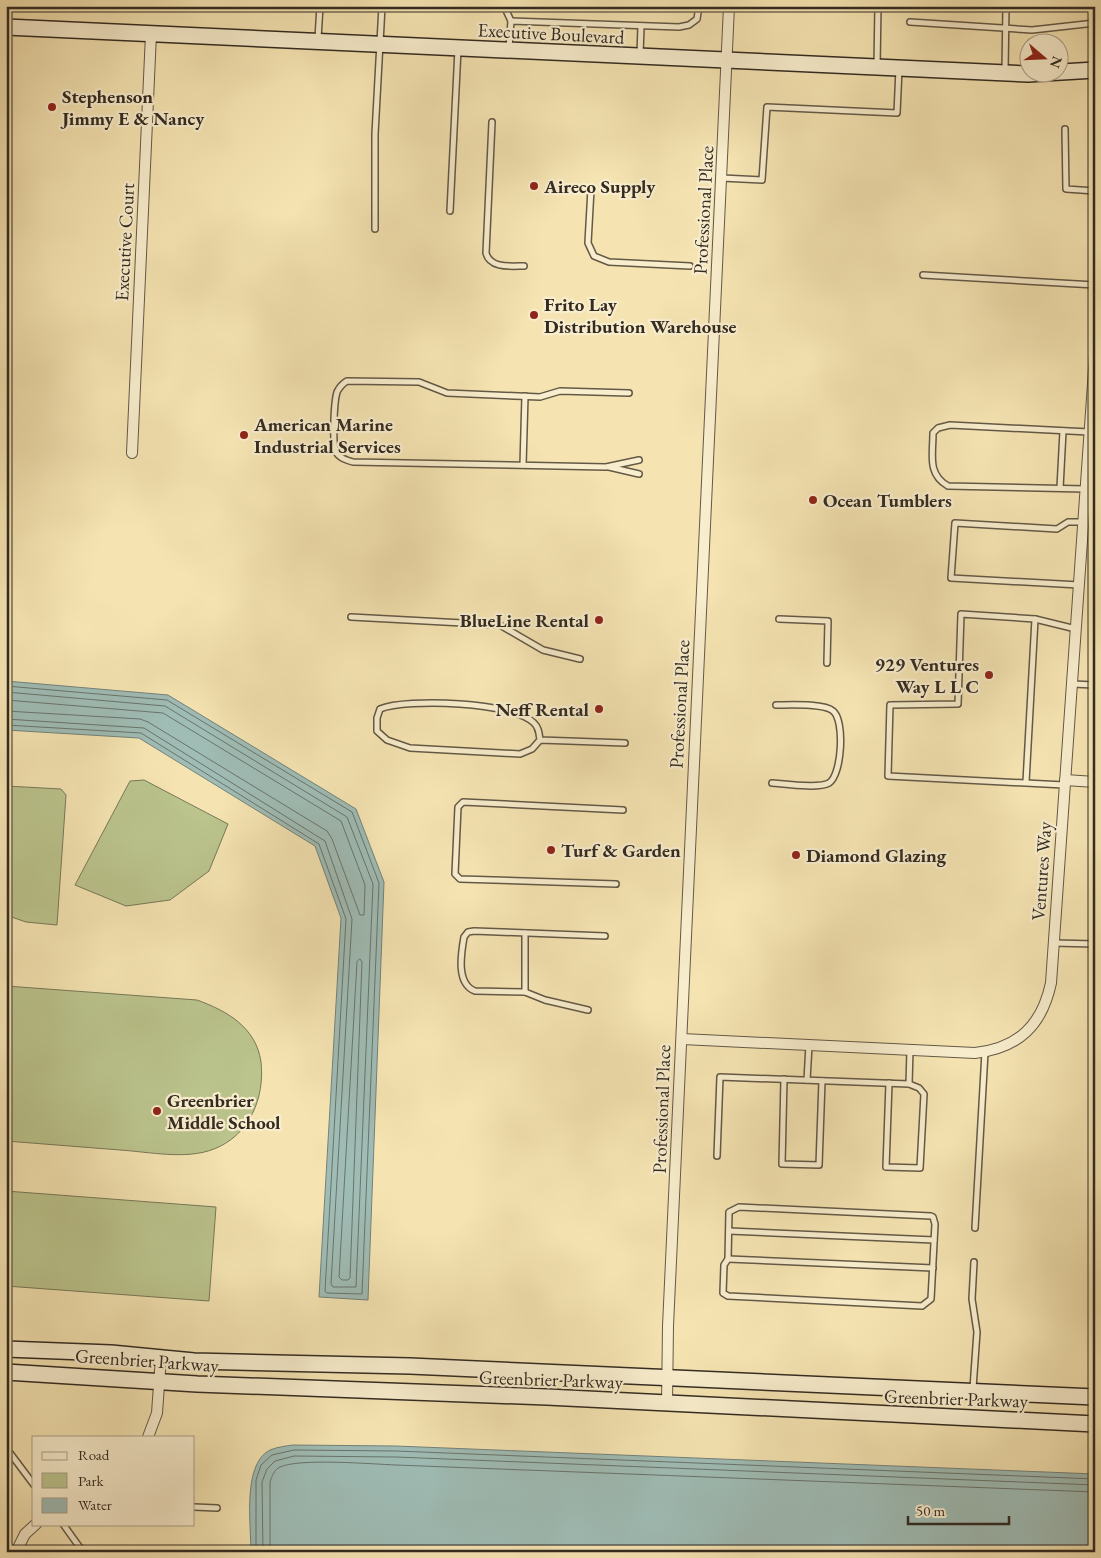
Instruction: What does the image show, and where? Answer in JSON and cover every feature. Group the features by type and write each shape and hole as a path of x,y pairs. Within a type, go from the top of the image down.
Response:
{"main road":[{"name":"Executive Boulevard","path":"6,27 899,69 1062,74 1094,72"},
{"name":"Greenbrier Parkway","path":"6,1348 161,1357 194,1361 410,1366 1095,1398"},
{"name":"Greenbrier Parkway","path":"6,1372 160,1381 1095,1424"}],"street":[{"name":"Professional Place","path":"667,1404 729,6"},
{"name":"Executive Court","path":"132,453 151,34"},
{"name":"Ventures Way","path":"682,1039 984,1052 1007,1046 1018,1039 1040,1016 1047,1000 1051,983 1083,522 1091,463 1090,432 1095,356"},
{"path":"1064,782 1095,782"},
{"path":"148,1436 158,1413 161,1357"},
{"path":"16,1552 26,1534 34,1526"}],"lane":[{"path":"318,41 320,6"},
{"path":"375,229 375,134 382,6"},
{"path":"504,6 511,21 509,50"},
{"path":"511,21 679,27 689,25 697,19 699,6"},
{"path":"877,68 878,6"},
{"path":"1005,73 1006,6"},
{"path":"910,22 1032,30 1095,23"},
{"path":"640,57 641,26"},
{"path":"450,210 458,48"},
{"path":"722,178 762,180 767,107 897,113 899,69"},
{"path":"492,122 486,253 492,262 499,265 524,266"},
{"path":"1065,129 1066,189 1095,191"},
{"path":"591,190 588,243 594,256 609,262 690,266"},
{"path":"923,275 1095,285"},
{"path":"629,393 560,391 540,397 447,392 420,382 348,381 340,386 336,395 334,441 336,452 342,459 353,462 606,467 638,474"},
{"path":"523,465 525,396"},
{"path":"1086,489 948,486 938,480 933,471 933,433 938,428 950,425 1090,432"},
{"path":"1060,488 1063,431"},
{"path":"606,467 639,460"},
{"path":"1079,585 951,578 955,523 1057,528 1068,522 1083,522"},
{"path":"1064,782 888,776 890,705 958,704 961,614 1035,619 1076,629"},
{"path":"351,617 500,625 543,650 580,659"},
{"path":"780,619 828,621 827,663"},
{"path":"1026,782 1035,619"},
{"path":"1072,684 1095,685"},
{"path":"409,702 508,710 533,721 539,730 540,740 532,749 520,754 410,748 386,740 377,731 377,718 380,709 409,702"},
{"path":"772,783 822,786 830,783 836,776 839,766 840,730 834,711 825,707 776,705"},
{"path":"540,740 626,744"},
{"path":"616,884 460,879 455,874 458,807 463,802 623,810"},
{"path":"588,1010 545,1000 525,992 475,991 469,988 462,979 463,944 468,932 474,931 605,936"},
{"path":"525,933 525,992"},
{"path":"1054,942 1095,944 1095,962"},
{"path":"807,1080 809,1045"},
{"path":"909,1084 910,1050"},
{"path":"975,1228 984,1052"},
{"path":"717,1156 720,1077 784,1079 822,1081 889,1083 909,1084 919,1088 924,1094 920,1168 886,1167 889,1083"},
{"path":"784,1079 782,1164 819,1166 822,1081"},
{"path":"739,1207 916,1214 933,1217 934,1240 931,1299 922,1306 735,1298 723,1293 724,1265 728,1259 729,1212 739,1207"},
{"path":"729,1231 934,1240"},
{"path":"728,1259 933,1268"},
{"path":"973,1392 977,1332 972,1299 974,1262"},
{"path":"10,1452 32,1482"},
{"path":"195,1507 218,1508"},
{"path":"64,1526 83,1552"}],"green space":[{"path":"144,780 228,824 209,871 170,900 126,906 75,885 130,781"},
{"path":"6,786 61,789 66,795 57,925 26,922 6,915"},
{"path":"6,986 197,1000 219,1009 246,1030 253,1039 261,1062 262,1075 257,1101 246,1125 227,1143 214,1149 180,1155 6,1141"},
{"path":"6,1191 216,1207 209,1301 6,1286"}],"water":[{"path":"6,681 168,695 356,809 384,882 368,1300 319,1297 341,918 315,846 139,738 6,730"},
{"path":"293,1445 396,1446 1095,1474 1095,1552 251,1552 250,1496 255,1468 261,1457 270,1450"}],"place":[{"name":"Stephenson Jimmy E & Nancy","path":"52,107"},
{"name":"Aireco Supply","path":"534,186"},
{"name":"Frito Lay Distribution Warehouse","path":"534,315"},
{"name":"American Marine Industrial Services","path":"244,435"},
{"name":"Ocean Tumblers","path":"813,500"},
{"name":"BlueLine Rental","path":"599,620"},
{"name":"929 Ventures Way L L C","path":"989,675"},
{"name":"Neff Rental","path":"599,709"},
{"name":"Turf & Garden","path":"551,850"},
{"name":"Diamond Glazing","path":"796,855"},
{"name":"Greenbrier Middle School","path":"157,1111"}]}
